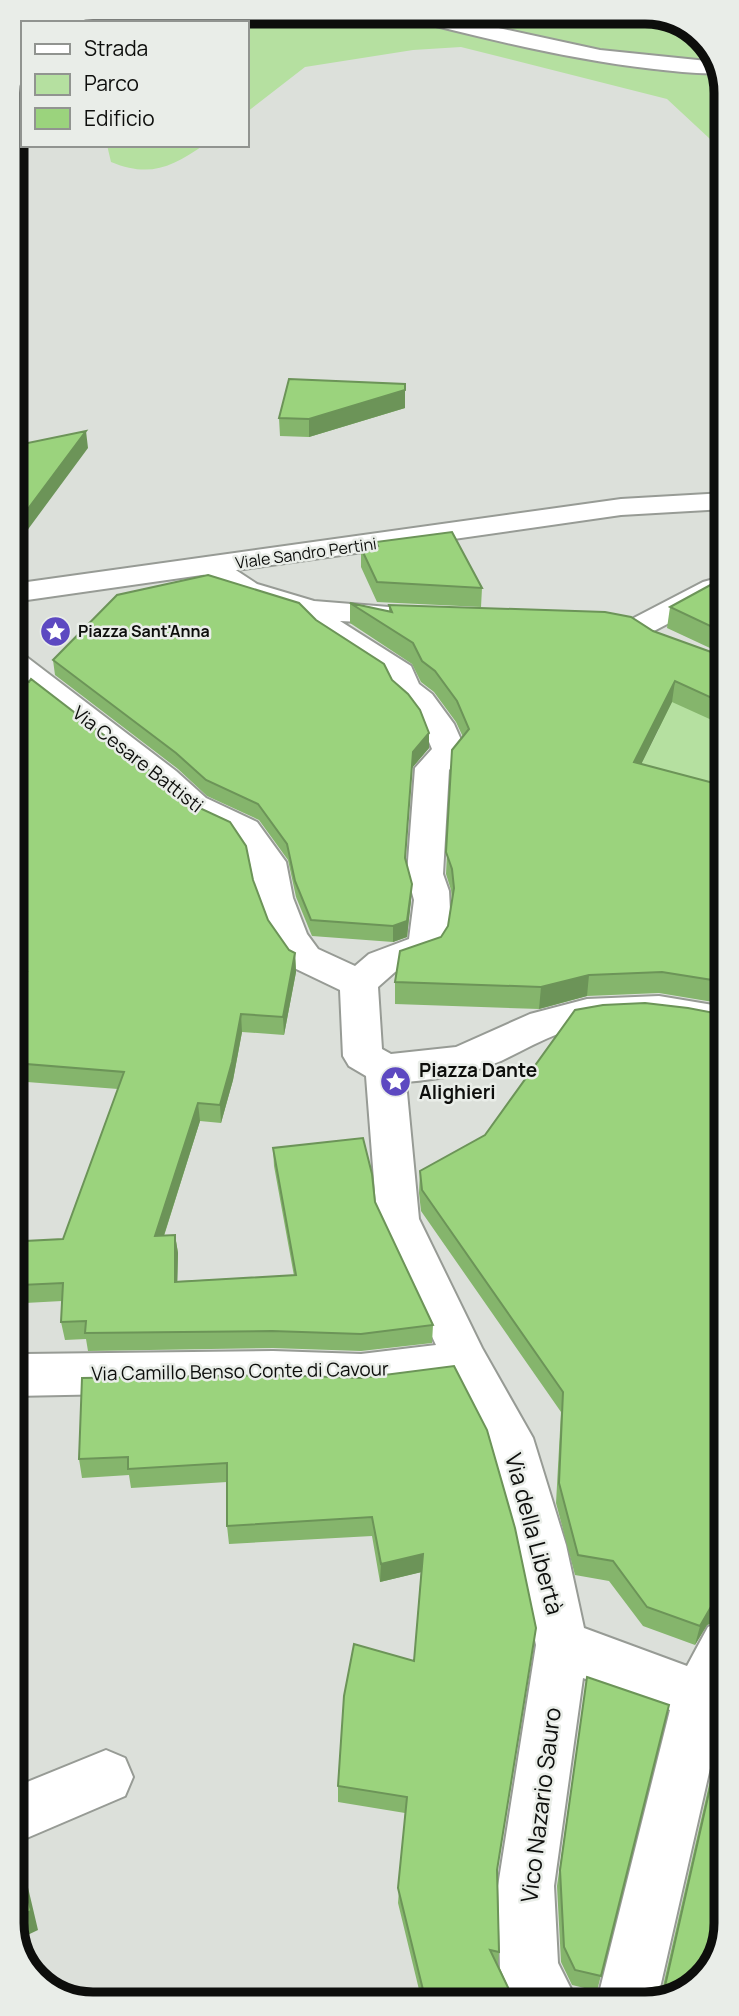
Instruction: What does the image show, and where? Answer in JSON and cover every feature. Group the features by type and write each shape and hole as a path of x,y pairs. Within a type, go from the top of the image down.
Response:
{"street":[{"path":"455,25 580,54 651,64 709,67"},
{"name":"Viale Sandro Pertini","path":"25,591 621,507 714,502"},
{"path":"212,567 246,590 312,610 432,616"},
{"path":"639,631 714,588"},
{"path":"312,610 329,627 400,673 405,688 421,701 438,724 449,751 432,768 425,874 431,884 430,924 426,947 382,963 359,984 363,1056 385,1069 463,1060 547,1023 581,1015 642,1009 714,1018"},
{"name":"Via Cesare Battisti","path":"25,671 164,778 194,806 245,830 268,862 275,898 290,937 305,958 359,984"},
{"name":"Via della Libertà","path":"385,1069 398,1219 466,1362 509,1438 541,1545 562,1645"},
{"name":"Via Camillo Benso Conte di Cavour","path":"24,1374 273,1371 361,1374 466,1362"},
{"path":"562,1645 700,1696"},
{"name":"Vico Nazario Sauro","path":"542,1992 529,1970 526,1886 562,1645"},
{"path":"629,1992 700,1696 714,1668"},
{"path":"24,1811 106,1777"}],"green space":[{"path":"248,24 659,26 688,39 707,63 714,84 714,143 667,99 461,47 413,50 305,67 248,111"},
{"path":"107,147 201,147 160,168 137,169 111,162"},
{"path":"609,687 714,710 714,823 635,776 659,729"}],"building":[{"path":"289,379 405,384 405,390 309,419 279,418"},
{"path":"86,431 25,513 25,444"},
{"path":"452,532 482,588 377,582 361,548 378,546 376,542"},
{"path":"208,575 299,603 316,620 384,664 392,680 408,694 420,710 429,733 413,752 405,858 412,884 407,921 393,926 311,920 295,881 287,844 258,804 206,780 176,753 53,660 117,595"},
{"path":"714,583 714,628 670,607"},
{"path":"350,603 392,612 389,605 605,612 631,617 653,631 714,653 714,699 675,681 634,762 714,783 714,980 662,972 589,975 541,987 395,982 400,951 441,937 448,926 454,888 452,869 446,852 452,750 469,729 457,701 435,671 422,661 413,643"},
{"path":"31,679 148,769 178,798 230,822 246,846 253,880 268,920 289,950 295,953 283,1017 241,1014 220,1105 198,1103 155,1236 175,1235 175,1282 296,1275 273,1148 363,1138 372,1174 375,1202 433,1325 361,1334 272,1331 85,1333 86,1321 61,1322 63,1283 24,1285 25,1241 63,1239 124,1072 24,1064 25,979 27,972 25,972 25,680 29,682"},
{"path":"645,1003 714,1013 714,1604 700,1626 647,1607 613,1561 578,1555 559,1483 563,1392 422,1190 420,1171 485,1135 575,1010 603,1005"},
{"path":"454,1366 487,1430 515,1528 536,1628 497,1870 499,1952 490,1950 510,1992 423,1992 398,1888 407,1797 338,1786 344,1696 354,1644 414,1661 423,1554 381,1564 372,1517 227,1526 227,1463 128,1469 128,1457 79,1459 82,1378 272,1375 361,1378"},
{"path":"587,1677 669,1705 601,1976 575,1970 564,1947 560,1870"},
{"path":"714,1770 714,1923 711,1945 700,1965 684,1980 663,1989 653,1988 665,1986"},
{"path":"24,1881 31,1911 24,1914"}],"place":[{"name":"Piazza Sant'Anna","path":"55,631"},
{"name":"Piazza Dante Alighieri","path":"396,1081"}]}
